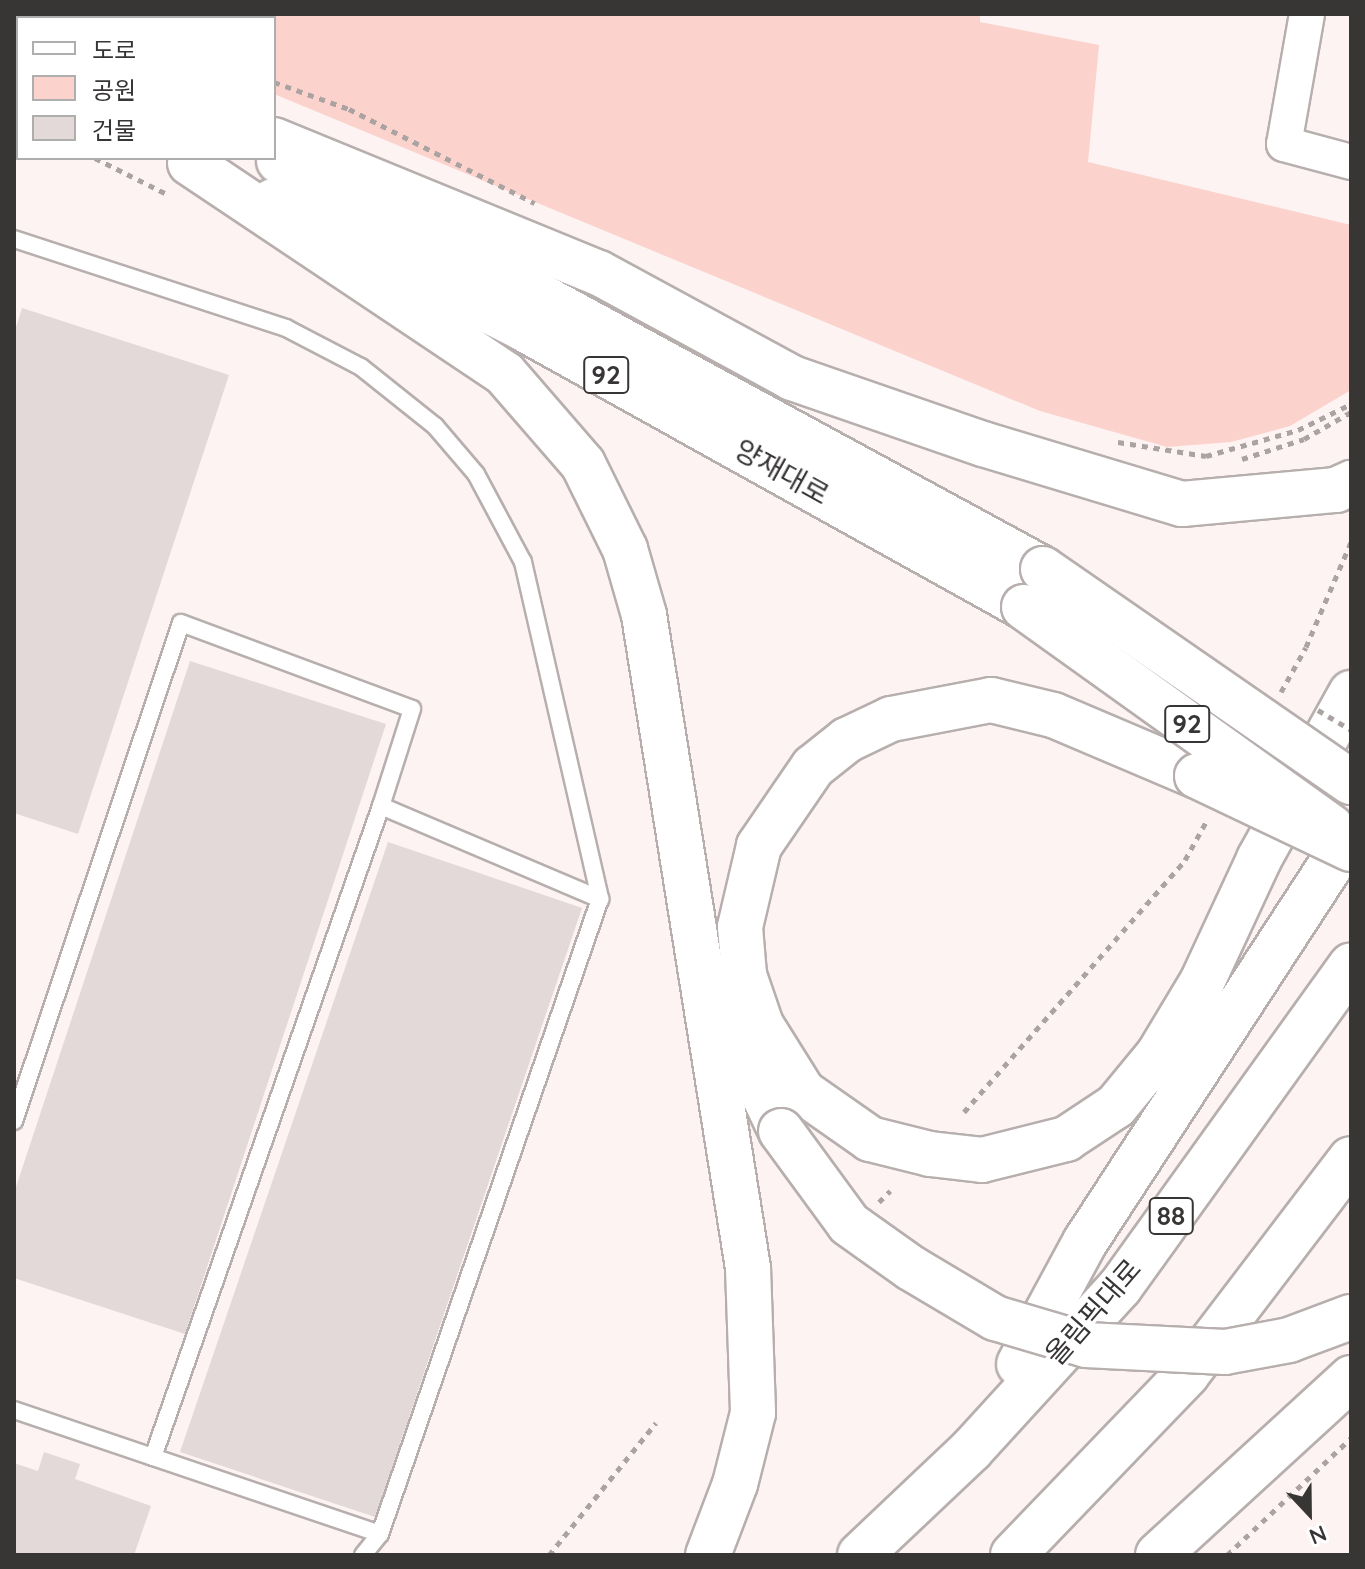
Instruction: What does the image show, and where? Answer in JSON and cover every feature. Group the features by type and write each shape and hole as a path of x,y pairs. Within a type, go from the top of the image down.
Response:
{"main road":[{"path":"276,141 599,273 792,378 983,444 1182,504 1336,490 1351,483"},
{"name":"양재대로","path":"276,159 441,242 1043,569 1351,782"},
{"path":"185,160 505,374 583,464 610,510 644,615 748,1268 755,1354 753,1413 735,1484 708,1555"},
{"name":"양재대로","path":"185,160 524,329 1024,607 1351,841"},
{"path":"1351,693 1259,859 1202,982 1158,1055 1116,1106 1066,1139 982,1160 930,1154 870,1139 803,1092 761,1025 744,975 740,927 759,846 813,767 847,740 891,719 991,700 1053,715 1351,849"},
{"path":"971,1450 1085,1242 1351,834"},
{"path":"695,947 781,1131 849,1224 911,1268 995,1318 1086,1345 1225,1352 1289,1340 1351,1317"},
{"name":"올림픽대로","path":"860,1555 971,1450 1120,1287 1351,965"},
{"path":"1187,1374 1351,1159"},
{"path":"1013,1555 1351,1204"},
{"path":"1158,1555 1351,1378"}],"street":[{"path":"1298,15 1284,144 1351,162"}],"lane":[{"path":"14,239 286,328 361,367 435,426 476,474 523,562 600,899 380,1534 363,1555"},
{"path":"14,1121 181,623 412,709 381,806 153,1457"},
{"path":"381,806 600,899"},
{"path":"14,1410 380,1534"}],"path":[{"path":"276,83 349,109 546,209"},
{"path":"1102,440 1206,456 1298,430 1351,404"},
{"path":"1235,461 1304,439 1351,412"},
{"path":"1276,700 1306,647 1351,542"},
{"path":"964,1112 1185,860 1208,820"},
{"path":"549,1555 656,1423"},
{"path":"1227,1555 1351,1438"}],"green space":[{"path":"88,14 980,14 980,22 1099,45 1088,162 1351,225 1351,390 1290,426 1231,442 1167,447 1040,411 276,95 276,16"}],"building":[{"path":"22,308 229,375 78,834 14,813 14,334"},
{"path":"190,661 386,724 185,1334 14,1278 14,1193"},
{"path":"388,842 582,908 375,1517 180,1452"},
{"path":"44,1452 80,1464 75,1479 151,1506 134,1555 14,1555 14,1463 38,1471"}]}
